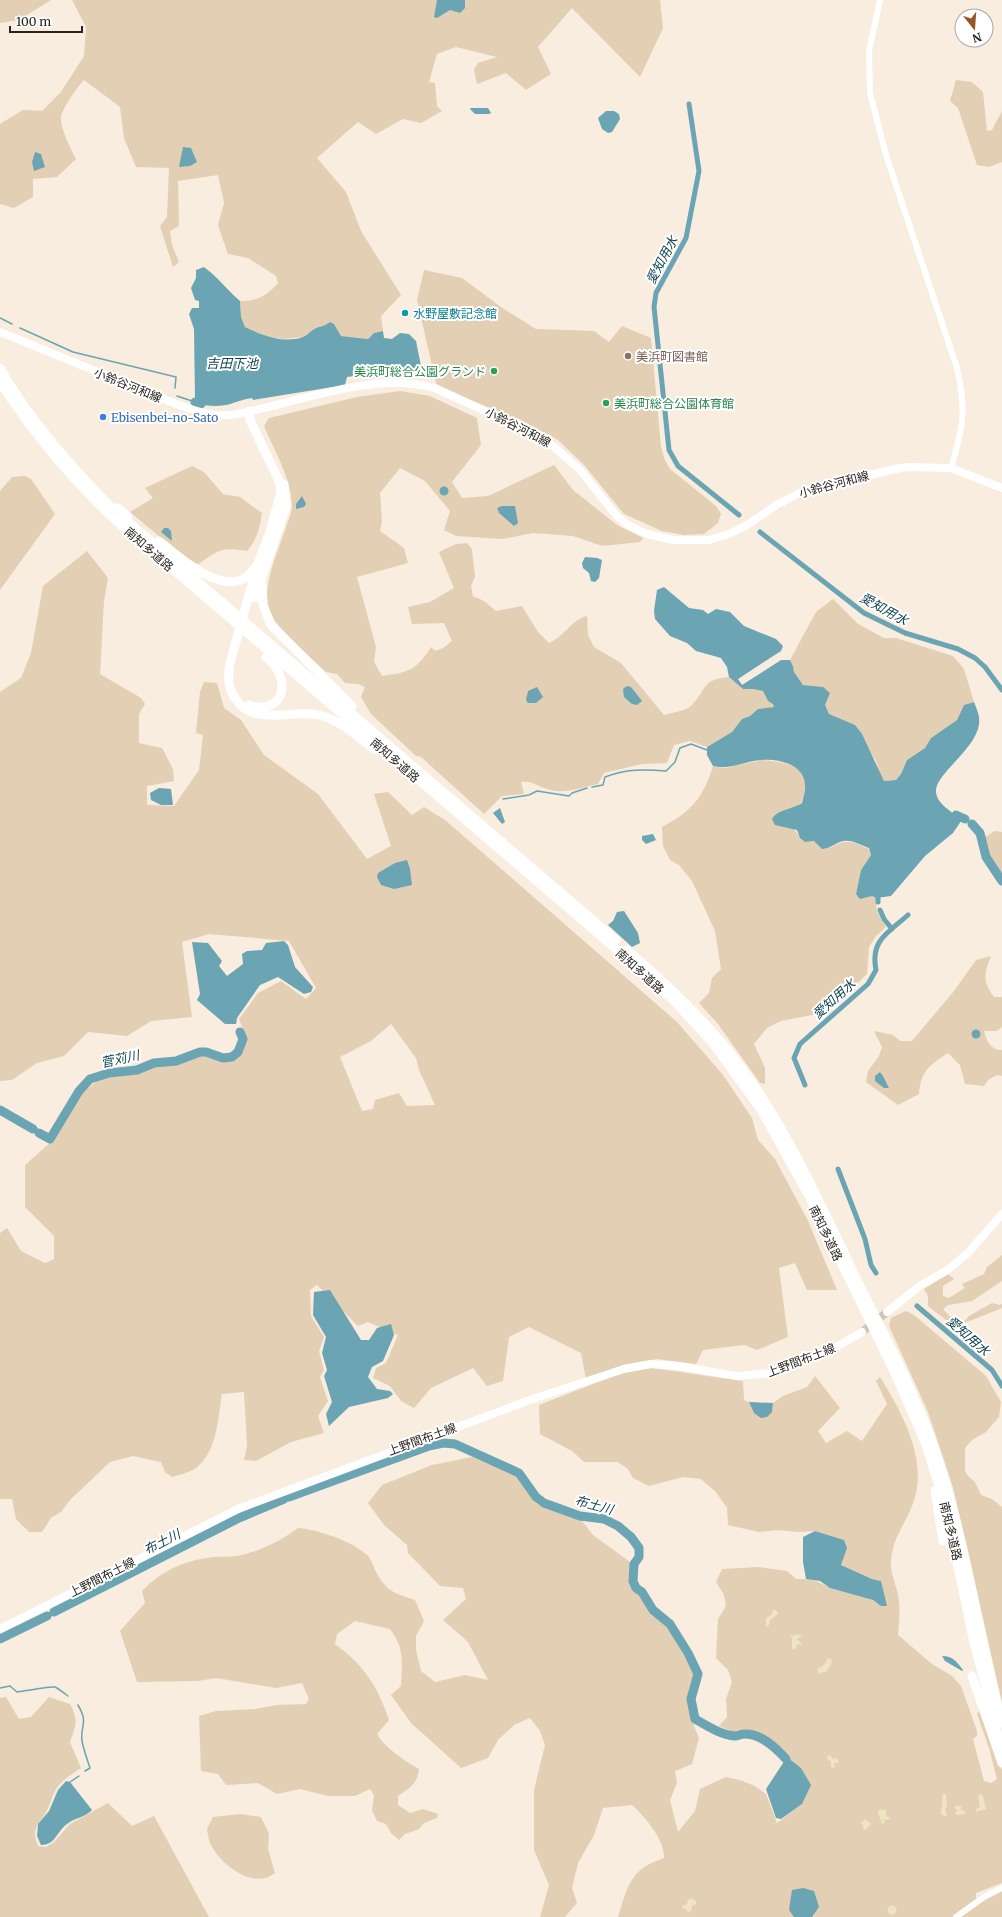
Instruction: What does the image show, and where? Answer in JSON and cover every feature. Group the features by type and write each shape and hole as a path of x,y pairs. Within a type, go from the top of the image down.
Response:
{"highway":[{"name":"南知多道路","path":"0,368 23,405 52,444 111,508 251,635 430,791 629,960 675,1002 729,1064 760,1108 809,1196 892,1367 925,1442 945,1505 973,1638 1002,1750"},
{"name":"南知多道路","path":"0,382 36,435 70,476 137,539 233,619"},
{"path":"249,411 255,417 286,489 286,507 261,568 228,671 228,684 237,701 250,711 261,715 311,713 330,718 341,724 377,751 426,791 430,791"},
{"path":"111,508 118,508 179,557 215,579 234,582 243,579 261,568"},
{"path":"233,619 251,635 275,664 281,677 282,683 280,696 277,701 267,708 258,708 248,705 241,699 236,691 232,672 238,648 261,568"},
{"path":"261,568 263,605 266,615 277,632 367,721 460,802 464,809"},
{"name":"南知多道路","path":"251,635 464,809 680,998 736,1060 778,1123 900,1366 934,1448 959,1535 982,1642 1002,1723"},
{"path":"925,1442 923,1449 936,1491 944,1540"},
{"path":"972,1676 1002,1763"}],"main road":[{"name":"小鈴谷河和線","path":"0,332 170,402 199,412 216,415 249,411 339,390 388,382 416,383 435,388 544,438 580,470 616,515 628,525 647,534 673,540 709,540 729,534 747,525 796,494 816,487 908,467 951,468 1002,488"},
{"path":"887,1312 921,1285 946,1271 968,1253 1002,1214"},
{"name":"上野間布土線","path":"0,1629 238,1509 530,1400 624,1369 651,1364 678,1366 737,1376 772,1373 831,1350 862,1332"}],"street":[{"path":"880,0 869,51 870,93 886,155 957,368 964,409 962,428 951,468"},
{"path":"956,1917 984,1897 1002,1888"}],"shaded area":[{"path":"0,0 51,0 19,20 0,23"},
{"path":"72,0 660,0 663,28 640,77 572,8 538,47 551,74 526,90 506,73 477,84 474,70 478,63 497,57 456,47 437,54 429,82 435,83 437,106 442,111 421,123 403,119 376,134 358,122 317,158 346,192 361,231 401,295 381,316 383,331 374,333 368,339 341,336 334,324 315,328 303,337 283,339 260,335 245,327 241,317 240,301 257,299 270,291 278,283 276,276 248,258 228,254 218,225 224,203 218,175 178,181 179,226 170,231 172,245 179,262 173,267 160,226 167,217 169,168 136,167 124,138 120,107 84,80 64,108 61,117 64,132 76,159 57,177 33,179 33,197 14,208 0,204 0,124 23,110 42,111 61,92 84,56 86,27"},
{"path":"956,80 972,82 983,92 987,131 992,130 1002,111 1002,162 989,167 977,165 958,108 950,101"},
{"path":"424,270 462,278 501,307 536,329 594,331 609,342 622,326 651,338 661,447 665,460 670,469 716,506 721,514 718,523 704,534 684,535 662,531 624,514 584,465 558,440 521,420 437,387 417,300"},
{"path":"400,391 430,396 477,418 481,445 452,482 462,498 488,496 554,465 573,490 617,525 643,538 640,542 602,546 573,536 533,533 503,539 456,536 444,530 450,511 425,481 400,468 380,493 382,522 380,531 404,548 408,563 357,577 376,647 374,662 382,676 411,669 421,661 431,647 435,651 443,648 452,641 444,623 412,624 408,607 430,602 454,588 439,552 456,544 467,543 472,549 475,577 471,586 473,596 484,601 496,611 522,606 538,632 549,643 559,637 572,624 587,616 588,635 594,647 621,663 664,715 688,708 709,683 720,678 729,677 743,689 763,691 768,701 773,703 774,707 758,709 750,716 742,719 732,732 707,747 690,741 674,745 667,763 642,764 604,773 598,784 574,790 557,791 529,782 521,782 524,794 502,796 484,814 421,757 416,756 371,714 361,697 365,687 358,684 345,683 337,674 326,672 295,644 274,619 270,612 268,602 267,592 272,569 291,514 292,506 286,475 264,426 269,418 357,397"},
{"path":"192,466 204,472 223,494 240,497 262,513 258,533 247,551 226,549 216,552 199,564 190,562 130,512 153,498 145,488"},
{"path":"25,476 31,479 55,514 0,590 0,491 12,477"},
{"path":"87,551 108,578 104,601 100,674 141,698 145,704 139,714 139,743 162,748 173,769 174,781 147,786 147,805 174,806 199,770 203,735 196,733 200,692 204,682 217,683 224,708 241,720 264,755 318,794 367,859 391,846 374,794 388,792 412,815 424,807 445,820 677,1022 723,1075 752,1118 758,1140 775,1159 808,1221 837,1290 807,1290 795,1263 779,1268 788,1337 757,1350 744,1345 703,1350 696,1364 657,1359 623,1365 586,1379 581,1353 529,1327 509,1337 503,1381 487,1386 473,1368 431,1388 414,1408 401,1401 390,1386 373,1378 376,1368 386,1363 398,1335 368,1322 358,1326 317,1285 310,1290 311,1316 324,1337 319,1351 324,1370 320,1377 328,1401 318,1416 324,1433 291,1442 256,1461 244,1460 247,1446 244,1392 222,1394 212,1446 201,1463 193,1470 172,1477 165,1472 161,1462 133,1456 110,1462 70,1500 61,1512 51,1518 42,1532 29,1532 16,1519 12,1499 0,1499 0,1233 7,1228 21,1251 45,1263 54,1259 54,1236 25,1207 25,1165 52,1141 80,1094 101,1078 138,1073 155,1067 177,1064 201,1055 223,1060 234,1059 247,1039 239,1019 258,993 281,981 306,999 316,988 289,941 209,934 182,942 192,1017 151,1021 127,1036 88,1032 64,1056 37,1063 12,1080 0,1081 0,692 21,678 31,653 43,586","holes":["391,1024 416,1058 419,1070 435,1105 407,1106 399,1093 375,1100 373,1109 362,1111 340,1057 371,1041"]},
{"path":"833,599 858,624 884,638 896,638 953,656 964,669 974,702 964,705 957,720 931,738 925,748 907,760 901,774 896,780 884,781 876,761 858,730 850,723 829,714 824,705 827,699 823,687 803,685 794,672 790,660 816,612"},
{"path":"762,760 775,761 790,765 801,772 806,787 801,803 791,810 781,811 805,842 814,841 830,848 841,843 849,842 869,849 871,855 861,870 856,894 876,898 877,912 886,927 876,936 869,947 867,974 833,1007 812,1015 781,1021 767,1028 754,1044 765,1068 765,1084 760,1083 718,1024 699,1003 709,993 712,978 721,969 715,931 692,881 679,865 670,860 663,846 662,827 689,809 695,802 705,787 713,766 725,768"},
{"path":"995,831 1002,832 1002,876 987,855 985,837"},
{"path":"991,956 985,977 987,986 994,997 1002,997 1002,1027 997,1031 984,1031 992,1047 1002,1050 1002,1076 997,1075 988,1080 984,1086 965,1084 960,1065 948,1053 927,1069 922,1079 919,1094 898,1105 866,1082 868,1071 879,1056 882,1047 874,1031 893,1035 900,1041 912,1041 954,991 976,960"},
{"path":"1002,1255 1002,1281 972,1301 948,1305 943,1309 952,1319 955,1319 951,1324 928,1306 928,1296 924,1289 948,1274 954,1279 943,1286 943,1296 949,1298 965,1288 962,1284 984,1274 987,1267"},
{"path":"992,1303 999,1305 1002,1304 1002,1308 962,1324 969,1316"},
{"path":"906,1311 914,1315 986,1376 1001,1402 999,1417 986,1432 972,1440 965,1448 965,1471 975,1482 981,1495 992,1499 1002,1507 1002,1702 953,1487 928,1412 889,1326 891,1318"},
{"path":"652,1368 743,1381 744,1400 749,1402 754,1413 772,1412 773,1403 783,1396 807,1387 815,1376 840,1408 818,1431 826,1443 847,1431 862,1441 887,1404 876,1381 880,1377 889,1391 905,1423 911,1439 916,1456 918,1473 917,1490 912,1506 896,1539 891,1562 899,1601 898,1635 932,1664 952,1676 961,1686 977,1731 977,1736 973,1739 984,1781 991,1783 997,1779 989,1748 977,1714 980,1710 1002,1770 1002,1883 976,1893 976,1899 1002,1891 1002,1917 618,1917 628,1888 637,1873 653,1862 664,1858 658,1836 643,1816 632,1805 603,1808 594,1835 578,1863 572,1888 577,1903 565,1917 540,1917 549,1885 534,1850 534,1790 545,1745 540,1731 530,1718 514,1725 498,1740 488,1758 461,1768 411,1723 391,1695 401,1686 402,1656 395,1636 390,1629 355,1621 337,1634 335,1644 362,1669 375,1687 380,1697 389,1720 377,1734 390,1749 419,1769 415,1782 398,1796 398,1805 410,1813 423,1809 438,1814 437,1818 424,1823 419,1829 405,1834 399,1840 391,1833 386,1824 377,1821 372,1810 374,1795 370,1789 355,1796 328,1796 300,1789 277,1794 258,1783 226,1785 218,1774 201,1771 199,1716 216,1711 255,1709 277,1705 306,1704 309,1699 302,1683 276,1688 216,1678 198,1681 137,1682 120,1631 145,1603 142,1591 149,1584 164,1573 180,1565 206,1558 237,1556 253,1552 277,1542 298,1528 334,1536 351,1544 369,1557 379,1577 387,1587 396,1593 415,1600 424,1621 416,1636 416,1650 421,1671 435,1682 465,1675 488,1680 468,1642 443,1620 466,1599 463,1588 440,1586 408,1553 407,1545 384,1525 368,1503 382,1485 432,1465 472,1457 516,1475 537,1504 551,1510 579,1517 593,1535 630,1562 631,1581 649,1610 669,1627 694,1675 688,1698 691,1719 699,1738 692,1764 675,1771 677,1783 670,1800 678,1832 695,1811 700,1789 726,1777 740,1780 755,1786 766,1794 777,1823 802,1804 801,1768 787,1757 771,1739 745,1730 733,1732 719,1726 727,1717 726,1699 732,1682 728,1670 716,1658 718,1619 726,1606 724,1595 716,1582 722,1569 759,1567 787,1571 796,1579 813,1580 837,1590 868,1598 886,1606 881,1581 872,1579 841,1565 846,1548 844,1540 815,1531 798,1532 778,1530 759,1532 728,1525 727,1508 716,1492 701,1479 683,1477 649,1486 633,1478 628,1469 618,1462 584,1462 572,1451 540,1434 539,1405 624,1372"},
{"path":"6,1697 19,1719 31,1717 49,1697 70,1704 76,1719 70,1742 81,1768 63,1781 57,1787 52,1796 47,1810 36,1827 35,1835 38,1846 46,1847 54,1842 70,1824 108,1803 132,1826 154,1816 209,1917 0,1917 0,1698"},
{"path":"240,1814 261,1817 269,1834 268,1849 275,1873 267,1878 258,1879 240,1874 231,1868 217,1854 211,1845 207,1829 213,1817"}],"sand":[{"path":"773,1610 776,1610 778,1614 770,1620 769,1625 766,1627 766,1618 771,1615"},
{"path":"797,1634 802,1636 796,1640 801,1642 802,1645 798,1644 795,1649 792,1649 792,1639 790,1635 794,1636"},
{"path":"828,1658 831,1659 832,1662 827,1671 819,1674 817,1669 824,1665"},
{"path":"828,1755 833,1759 836,1758 838,1760 838,1763 834,1763 835,1768 831,1767 831,1761 827,1759"},
{"path":"943,1794 946,1794 947,1807 945,1809 947,1816 941,1814"},
{"path":"981,1794 983,1796 986,1809 976,1812 976,1809 980,1807 978,1796"},
{"path":"961,1806 961,1810 965,1811 966,1814 956,1815 955,1813 957,1811 954,1807"},
{"path":"879,1810 886,1810 886,1816 890,1818 888,1820 884,1819 885,1823 882,1824 878,1813"},
{"path":"865,1819 871,1824 864,1831 861,1823"},
{"path":"692,1898 696,1901 696,1904 692,1906 691,1911 688,1913 682,1906 687,1904 688,1900"},
{"path":"890,1906 894,1906 896,1910 894,1914 890,1914 888,1912 888,1908"}],"water":[{"path":"437,0 465,0 465,8 460,13 450,10 437,18 434,17"},
{"path":"488,108 491,113 475,114 470,109"},
{"path":"606,111 614,111 619,114 620,119 612,132 608,133 602,129 598,118"},
{"path":"183,147 191,148 197,162 190,166 179,167"},
{"path":"35,152 41,154 45,167 34,171 32,162"},
{"name":"吉田下池","path":"204,267 240,301 241,317 245,327 251,330 265,336 288,340 303,337 314,329 330,322 334,324 341,336 368,339 374,333 383,331 384,338 392,339 400,333 409,334 416,341 422,371 417,377 392,377 388,372 374,367 368,374 347,377 345,385 253,400 252,398 249,398 225,405 200,405 201,402 195,399 194,329 189,314 192,308 199,308 199,301 195,300 191,288 196,278 196,270"},
{"path":"444,486 449,491 444,496 439,491"},
{"path":"302,496 306,504 304,507 296,509 296,504"},
{"path":"502,506 515,506 518,523 514,526 499,513 497,508"},
{"path":"164,528 168,528 171,531 172,541 161,532"},
{"path":"585,557 602,560 599,578 595,582 591,581 589,573 583,568 582,563"},
{"path":"664,587 689,608 703,610 708,614 716,609 730,612 744,626 776,639 783,646 781,651 738,679 742,685 781,660 790,660 794,672 803,685 823,687 830,693 825,705 829,714 855,725 862,734 884,781 896,780 901,774 907,760 925,748 931,738 957,720 964,705 974,702 979,717 978,728 974,738 942,776 937,785 936,792 939,801 961,821 953,833 925,856 891,896 876,898 872,896 860,899 856,894 861,870 871,855 869,848 855,842 844,841 822,849 814,841 805,842 800,838 797,830 775,825 772,819 778,813 802,803 805,790 804,778 801,772 796,768 790,764 775,760 756,761 726,767 713,766 707,755 707,747 732,732 742,719 750,716 758,709 774,707 773,704 768,701 763,691 743,689 729,677 727,667 721,658 696,651 687,643 670,636 655,619 654,611 657,590"},
{"path":"627,686 631,687 642,701 637,705 632,704 624,697 623,689"},
{"path":"537,687 543,697 536,703 528,703 526,700 528,691"},
{"path":"159,788 171,789 173,805 161,805 151,800 150,793"},
{"path":"500,808 505,822 502,824 493,813"},
{"path":"653,834 656,840 646,844 642,840 642,836"},
{"path":"407,860 412,885 394,889 381,885 377,877 378,873 395,863"},
{"path":"624,911 638,933 640,943 632,947 608,925 613,921 617,912"},
{"path":"284,941 288,945 295,967 313,987 311,992 304,994 278,977 260,985 237,1018 236,1024 225,1024 197,1000 200,994 192,942 208,943 222,961 219,966 227,976 243,964 242,954 247,951 262,950 266,943"},
{"path":"976,1029 981,1034 976,1039 971,1034"},
{"path":"880,1072 889,1088 884,1088 875,1081 875,1076"},
{"path":"330,1290 361,1340 369,1340 377,1328 391,1324 394,1335 383,1361 372,1367 368,1377 377,1389 390,1391 393,1394 388,1398 349,1407 329,1426 326,1414 332,1402 324,1376 327,1370 322,1353 326,1337 313,1315 314,1292"},
{"path":"749,1402 773,1403 772,1412 767,1417 761,1418 754,1413"},
{"path":"815,1531 844,1540 847,1548 841,1565 872,1579 881,1581 887,1606 881,1606 873,1600 830,1588 820,1581 806,1579 803,1562 803,1537"},
{"path":"942,1656 952,1658 963,1670 962,1671 945,1661"},
{"path":"787,1757 801,1768 811,1785 802,1804 781,1819 776,1818 766,1789"},
{"path":"66,1781 70,1782 92,1810 63,1827 50,1843 41,1845 37,1836 38,1824 49,1811 58,1790"},
{"path":"803,1888 814,1891 819,1907 812,1917 794,1917 789,1910 792,1890"}],"waterway":[{"name":"愛知用水","path":"689,104 699,171 686,238 656,293 654,307 669,450 678,466 739,515"},
{"path":"0,318 12,324"},
{"path":"20,328 73,352 176,377 175,388"},
{"path":"177,396 195,402"},
{"path":"195,402 201,404"},
{"name":"愛知用水","path":"760,532 864,613 905,633 958,649 975,658 985,667 1002,690"},
{"path":"592,787 603,785 605,777 620,772 643,770 666,771 675,762 680,748 691,744 707,750"},
{"path":"503,799 529,795 537,791 569,796 572,793 587,788"},
{"path":"956,815 965,819"},
{"path":"972,824 980,833 986,857 1002,881"},
{"name":"愛知用水","path":"880,910 884,919 892,929"},
{"name":"愛知用水","path":"805,1085 794,1058 800,1044 868,984 876,970 875,960 878,944 888,932 908,915"},
{"name":"菅苅川","path":"39,1133 50,1139 79,1091 90,1079 109,1073 137,1070 154,1063 176,1061 200,1052 206,1052 223,1058 232,1057 238,1052 243,1039 240,1032"},
{"name":"菅苅川","path":"0,1110 33,1129"},
{"name":"愛知用水","path":"838,1169 865,1239 871,1265 876,1273"},
{"name":"愛知用水","path":"917,1306 992,1370 1002,1386"},
{"name":"布土川","path":"289,1497 429,1446 443,1443 455,1444 519,1473 536,1497 544,1503 580,1516 604,1519 618,1526 631,1537 639,1548 639,1557 634,1564 633,1581 636,1588 642,1592 653,1610 670,1624 688,1653 698,1674 691,1699 695,1719 714,1730 725,1734 735,1736 750,1734 756,1736 768,1742 786,1759"},
{"name":"布土川","path":"54,1612 239,1518 284,1499"},
{"name":"布土川","path":"0,1639 47,1616"},
{"path":"0,1688 10,1686 17,1692 55,1687 68,1696"},
{"path":"78,1705 84,1720 82,1741 90,1768 85,1771"},
{"path":"70,1782 79,1776"}],"tunnel":[{"path":"862,1332 887,1312"}],"place":[{"name":"水野屋敷記念館","path":"405,313"},
{"name":"美浜町図書館","path":"628,356"},
{"name":"美浜町総合公園グランド","path":"494,371"},
{"name":"美浜町総合公園体育館","path":"606,403"},
{"name":"Ebisenbei-no-Sato","path":"103,417"}]}
